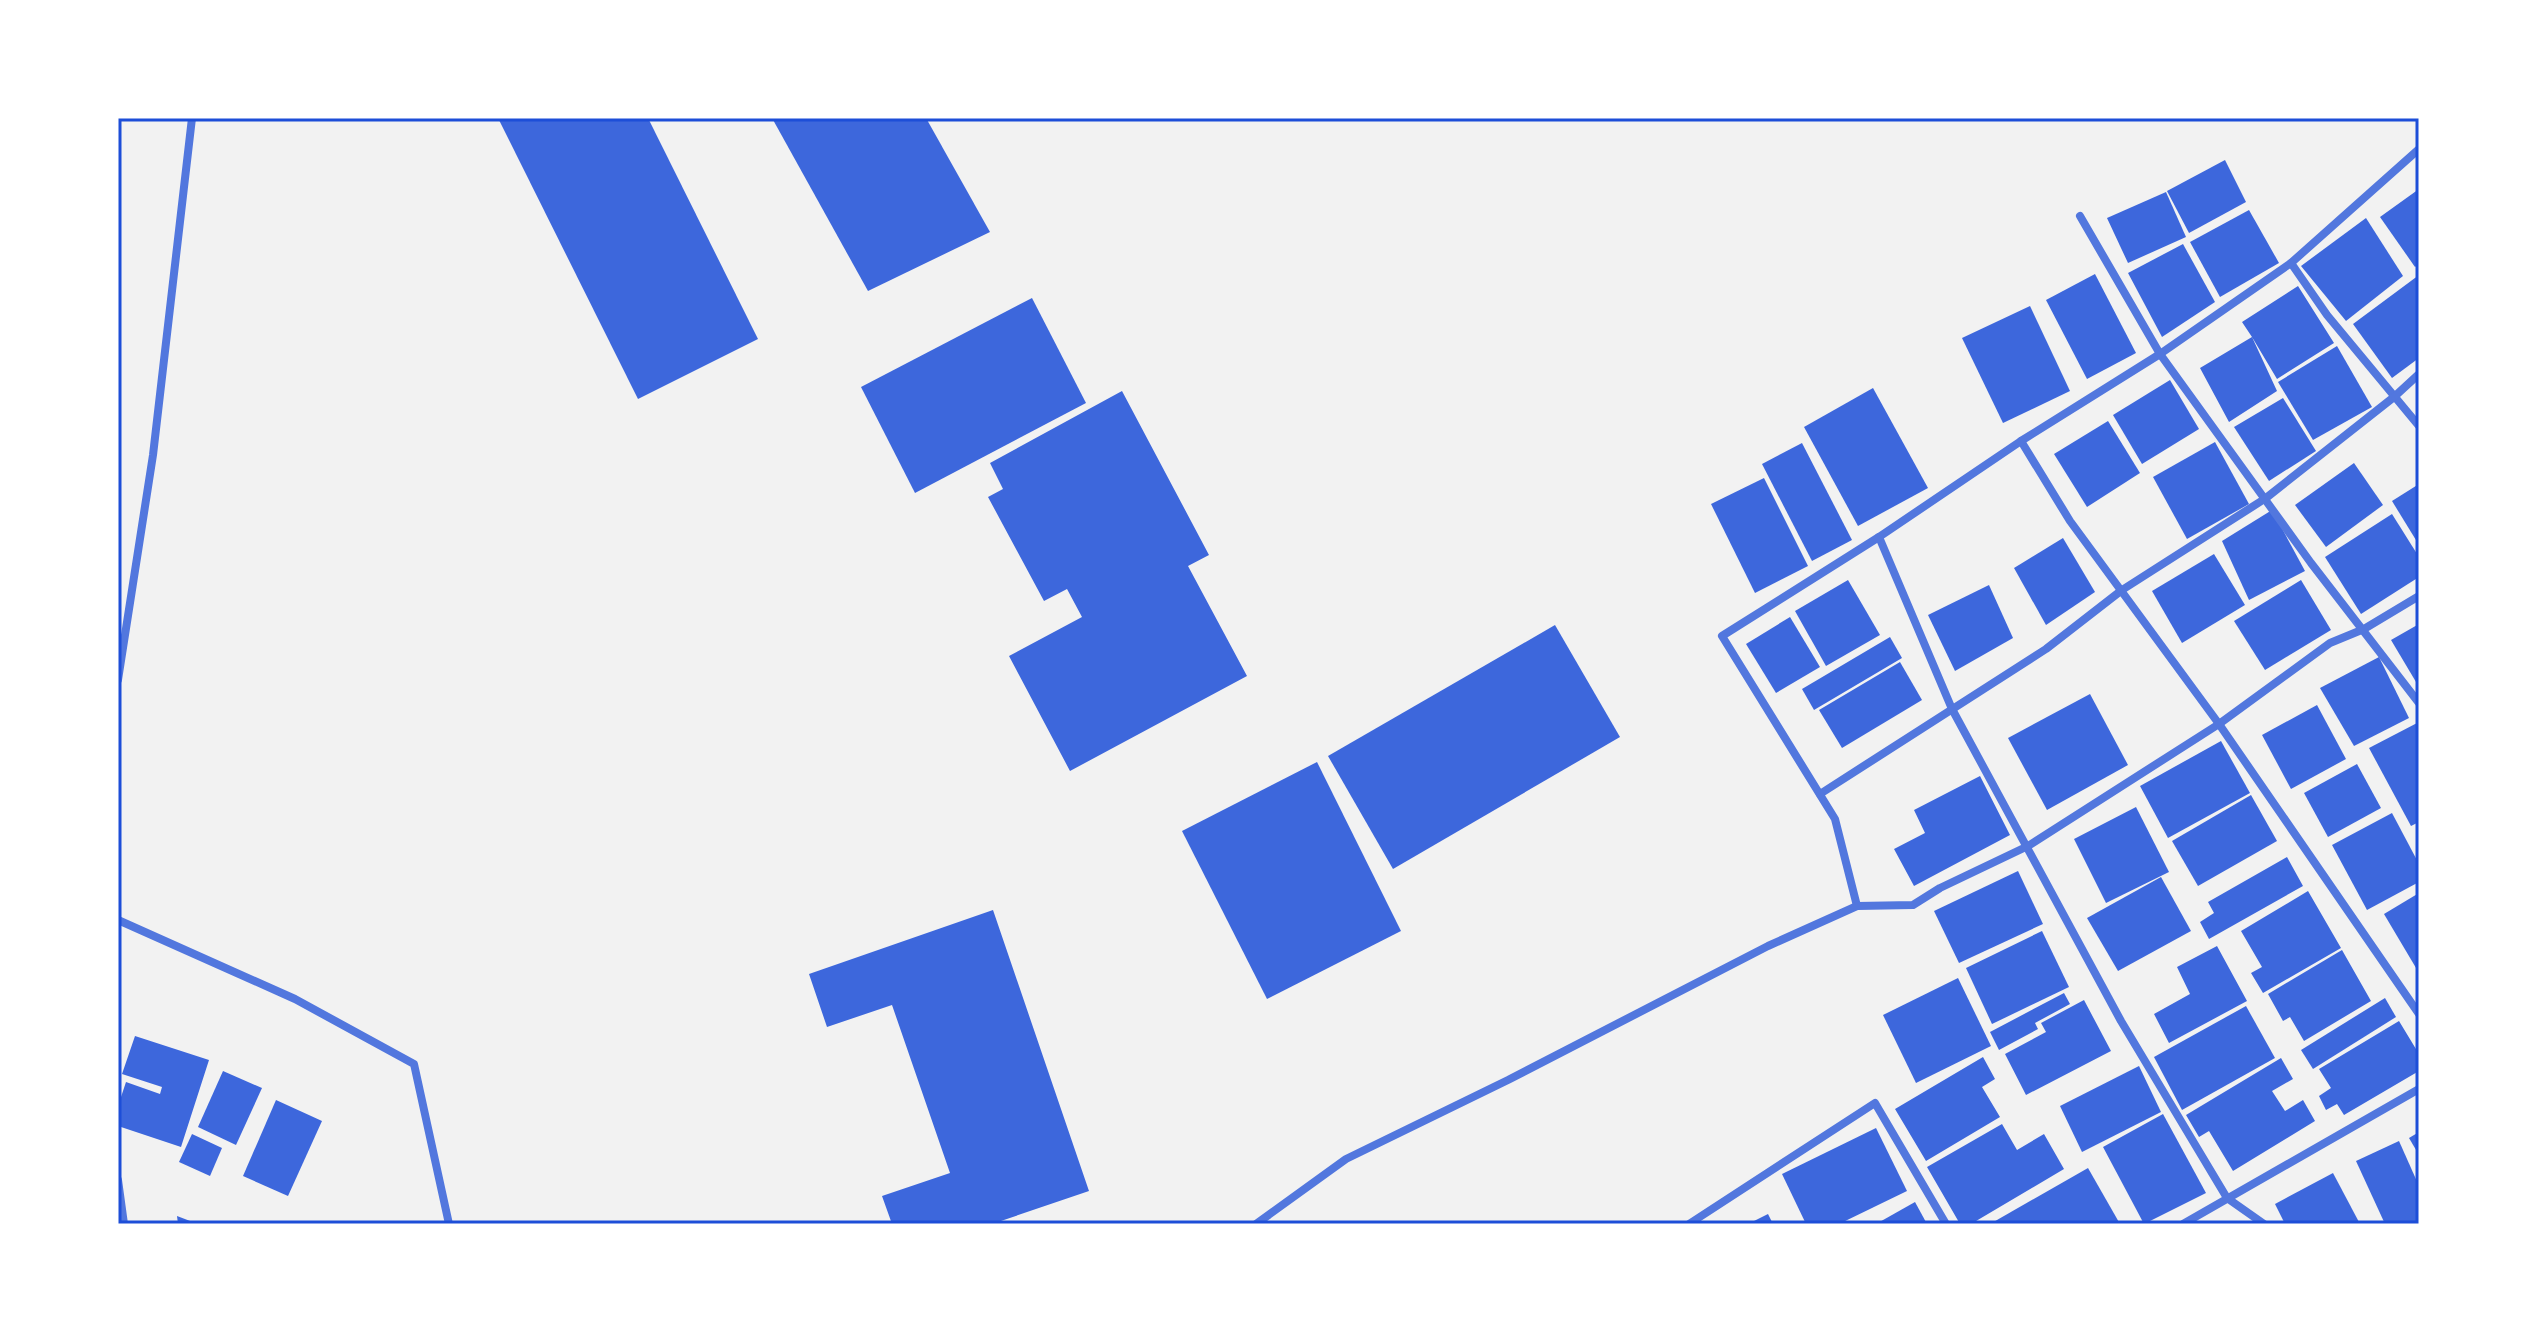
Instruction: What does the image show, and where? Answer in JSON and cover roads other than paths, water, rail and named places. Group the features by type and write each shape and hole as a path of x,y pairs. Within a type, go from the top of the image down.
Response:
{"street":[{"path":"118,680 153,455 192,118"},
{"path":"1857,906 1835,819 1722,636 2160,354 2291,263 2419,149"},
{"path":"2080,216 2160,354 2311,563 2419,703"},
{"path":"2291,263 2327,315 2419,426"},
{"path":"1820,794 2046,649 2122,590 2266,498 2419,374"},
{"path":"2021,441 2070,521 2219,724 2419,1014"},
{"path":"1879,537 1952,709 2121,1021 2227,1198 2264,1224"},
{"path":"1256,1224 1346,1159 1508,1080 1768,946 1857,906 1913,905 1940,888 2028,846 2219,724 2330,643 2364,629 2419,596"},
{"path":"118,920 295,999 414,1064 449,1224"},
{"path":"2183,1224 2419,1089"},
{"path":"1689,1224 1875,1103 1946,1224"},
{"path":"118,1180 124,1224"}]}
